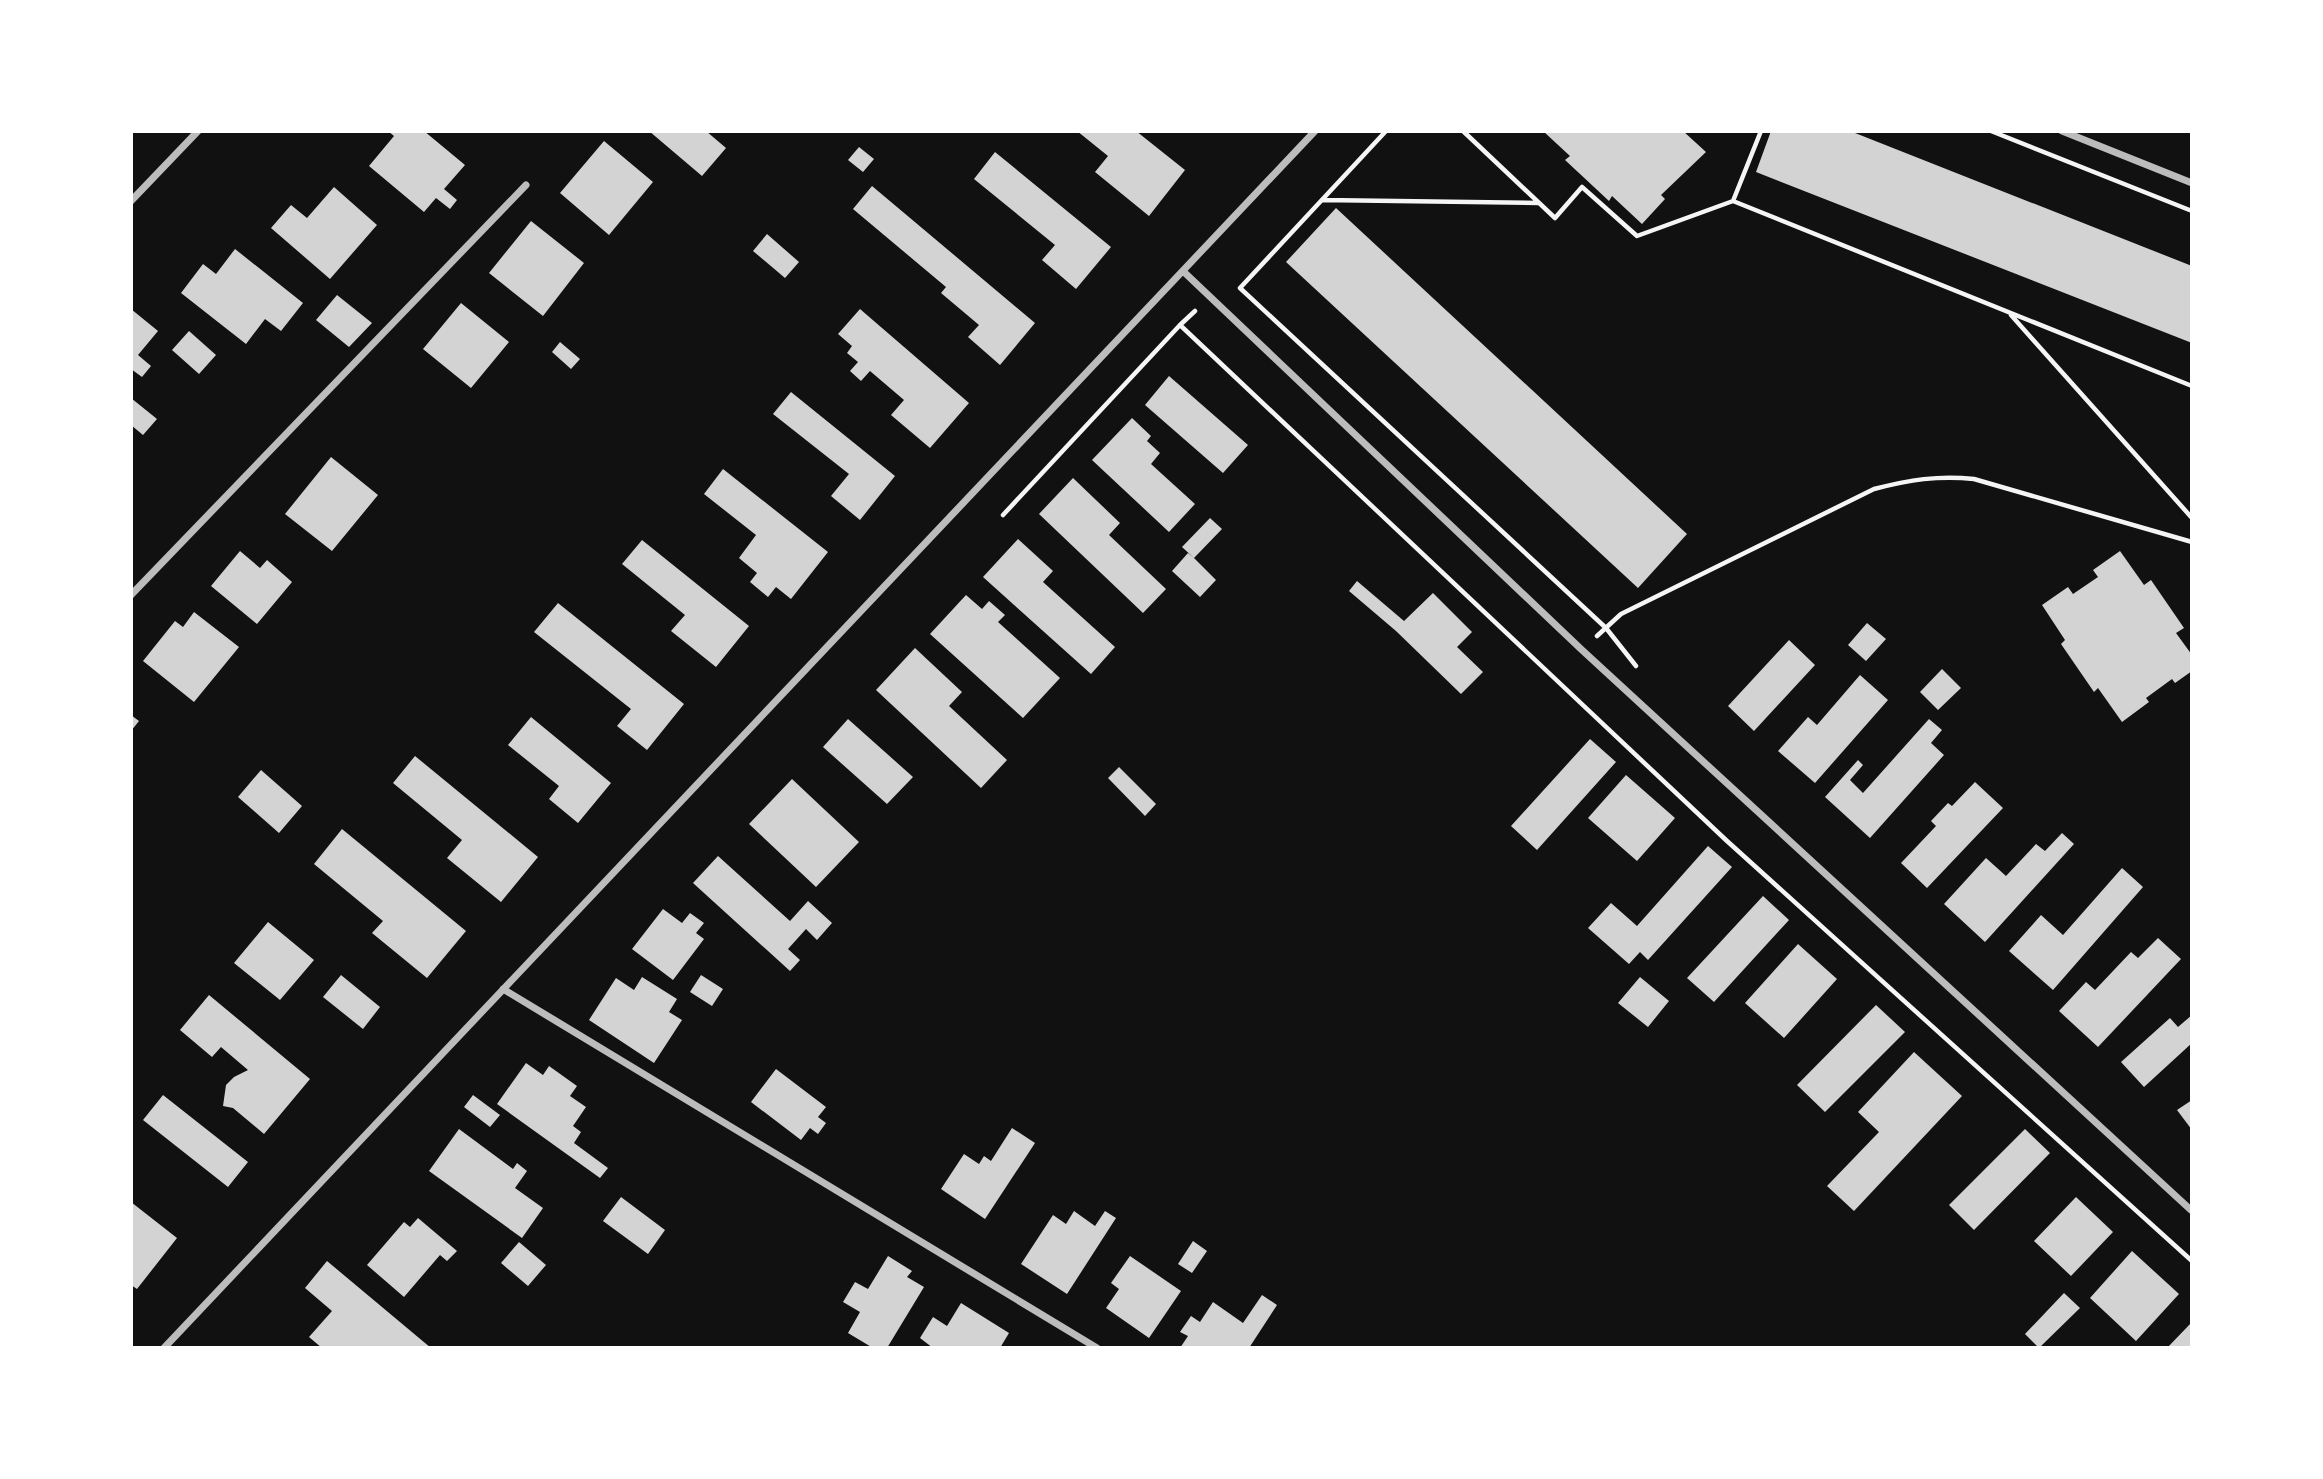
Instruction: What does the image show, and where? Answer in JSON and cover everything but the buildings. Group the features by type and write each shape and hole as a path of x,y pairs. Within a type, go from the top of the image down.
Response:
{"street":[{"path":"131,201 198,131"},
{"path":"164,1348 1185,273 1315,131"},
{"path":"2062,131 2192,183"},
{"path":"131,595 526,185"},
{"path":"1185,273 1582,650 2192,1211"},
{"path":"503,989 1097,1348"}],"path":[{"path":"1386,131 1240,288 1606,628"},
{"path":"1463,131 1555,218 1582,187 1637,236 1733,201 2192,386"},
{"path":"1733,201 1761,131"},
{"path":"1991,131 2192,211"},
{"path":"1322,200 1539,203"},
{"path":"2010,314 2192,518"},
{"path":"1003,515 1180,325 1727,841 2192,1261"},
{"path":"1582,650 1621,614 1874,489 1917,478 1944,476 1974,479 2192,542"}]}
